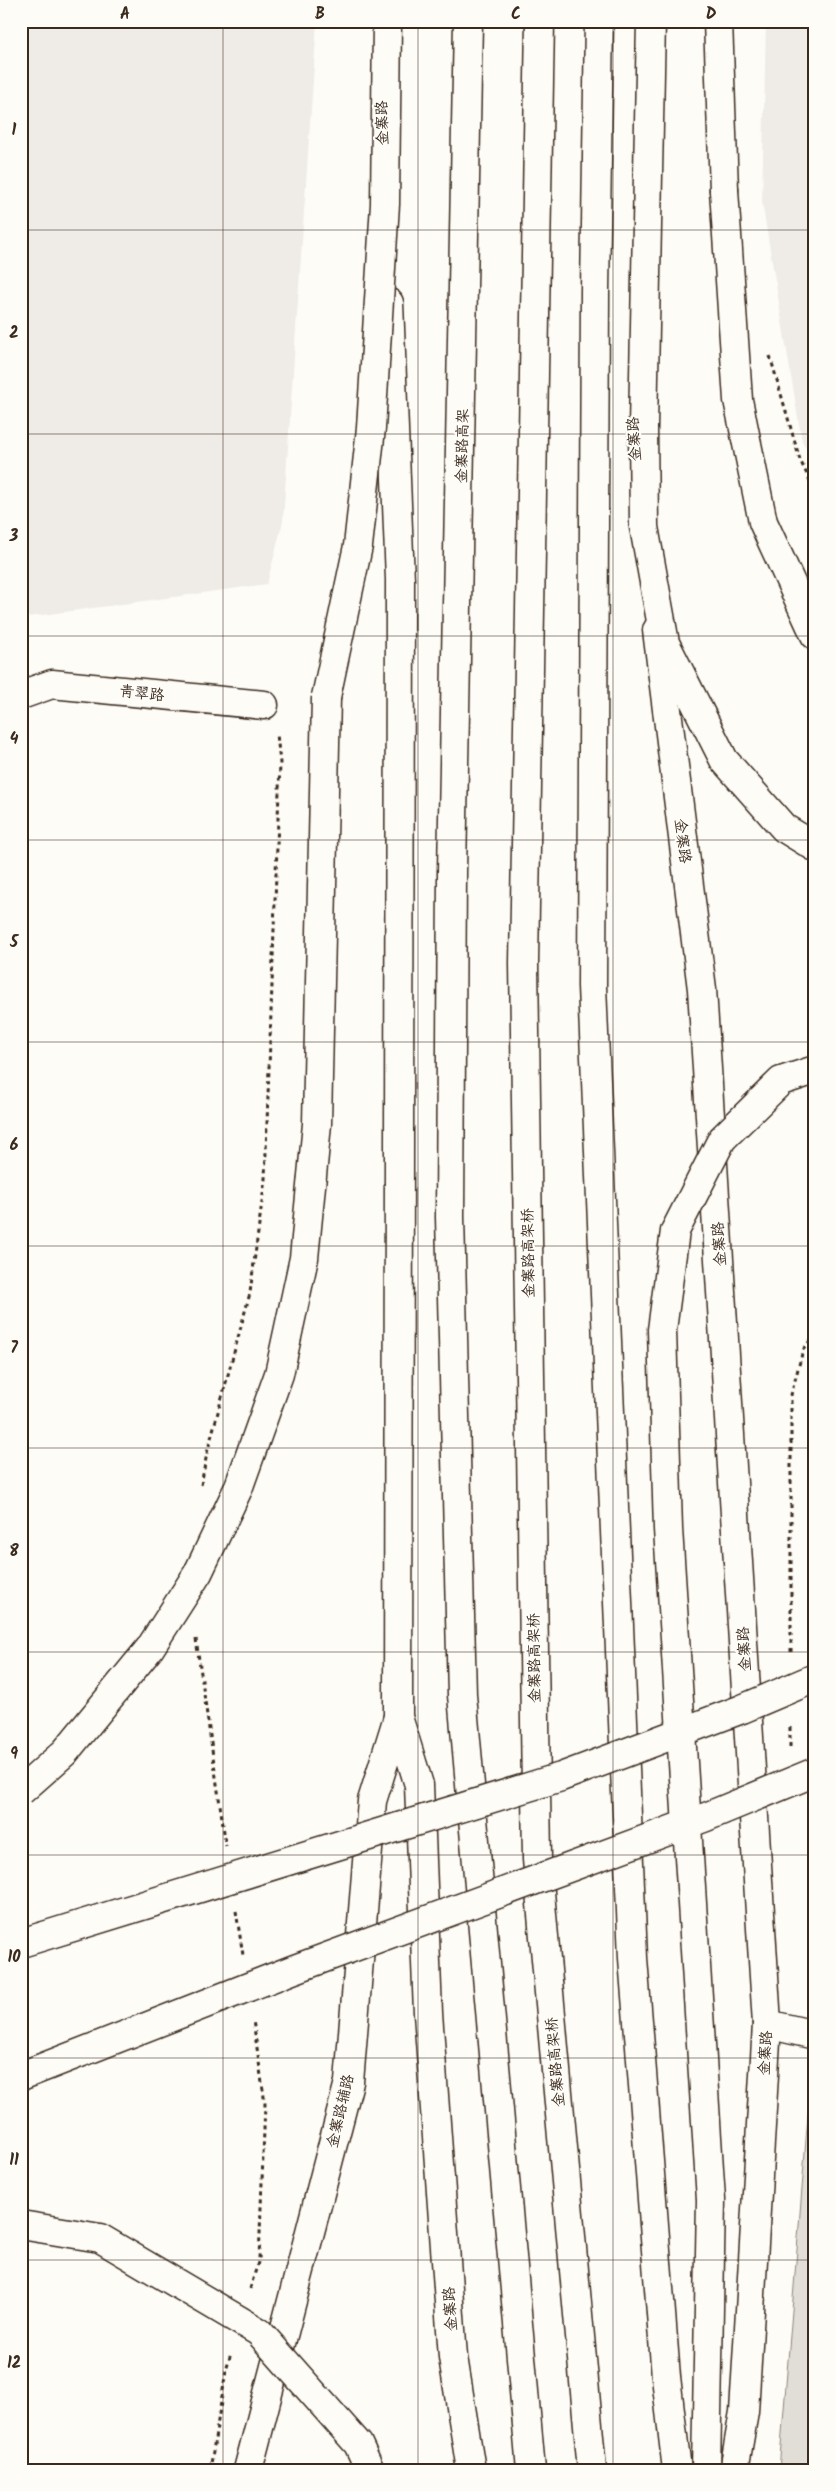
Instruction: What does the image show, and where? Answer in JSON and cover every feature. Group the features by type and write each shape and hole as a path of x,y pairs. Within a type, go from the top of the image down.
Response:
{"main road":[{"name":"金寨路","path":"378,21 400,580 398,1716 419,1785 428,2013 453,2357 471,2470"},
{"path":"21,1791 66,1752 78,1738 150,1648 198,1573 238,1490 279,1374 304,1258 318,1124 326,697 358,546 371,428 385,204 387,21"},
{"name":"金寨路高架","path":"468,21 463,399 452,872 450,1217 462,1695 531,2470"},
{"name":"金寨路高架桥","path":"540,21 524,963 536,1859 592,2470"},
{"path":"599,21 595,292 592,986 632,1958 665,2367 677,2470"},
{"name":"金寨路","path":"642,21 632,433 702,989 767,2024 744,2412 734,2470"},
{"path":"651,21 643,419 644,517 665,644 724,760 784,828 815,847"},
{"path":"718,21 724,190 738,400 764,522 815,635"},
{"name":"青翠路","path":"21,695 52,684 270,715"},
{"path":"706,2470 711,2200 668,1529 662,1330 675,1231 722,1139 781,1081 815,1070"},
{"path":"21,1943 561,1777 742,1709 815,1678"},
{"name":"金寨路辅路","path":"248,2470 349,2082 372,1801 398,1716"},
{"path":"706,1817 815,1756"},
{"path":"21,2076 292,1970 706,1817 815,1772"},
{"path":"767,2024 815,2035"},
{"path":"21,2224 100,2238 259,2332 358,2444 370,2470"}],"path":[{"path":"200,1492 207,1453 250,1293 265,1179 280,763 270,715"},
{"path":"196,1637 227,1851"},
{"path":"236,1910 243,1958"},
{"path":"248,2296 259,2259 265,2104 252,2017"},
{"path":"210,2470 226,2371 232,2352"}],"shaded area":[{"path":"21,21 317,21 283,521 267,584 21,618"},
{"path":"766,21 815,21 815,460 802,442 762,202"},
{"path":"815,2099 815,2470 779,2470 809,2103"}]}
